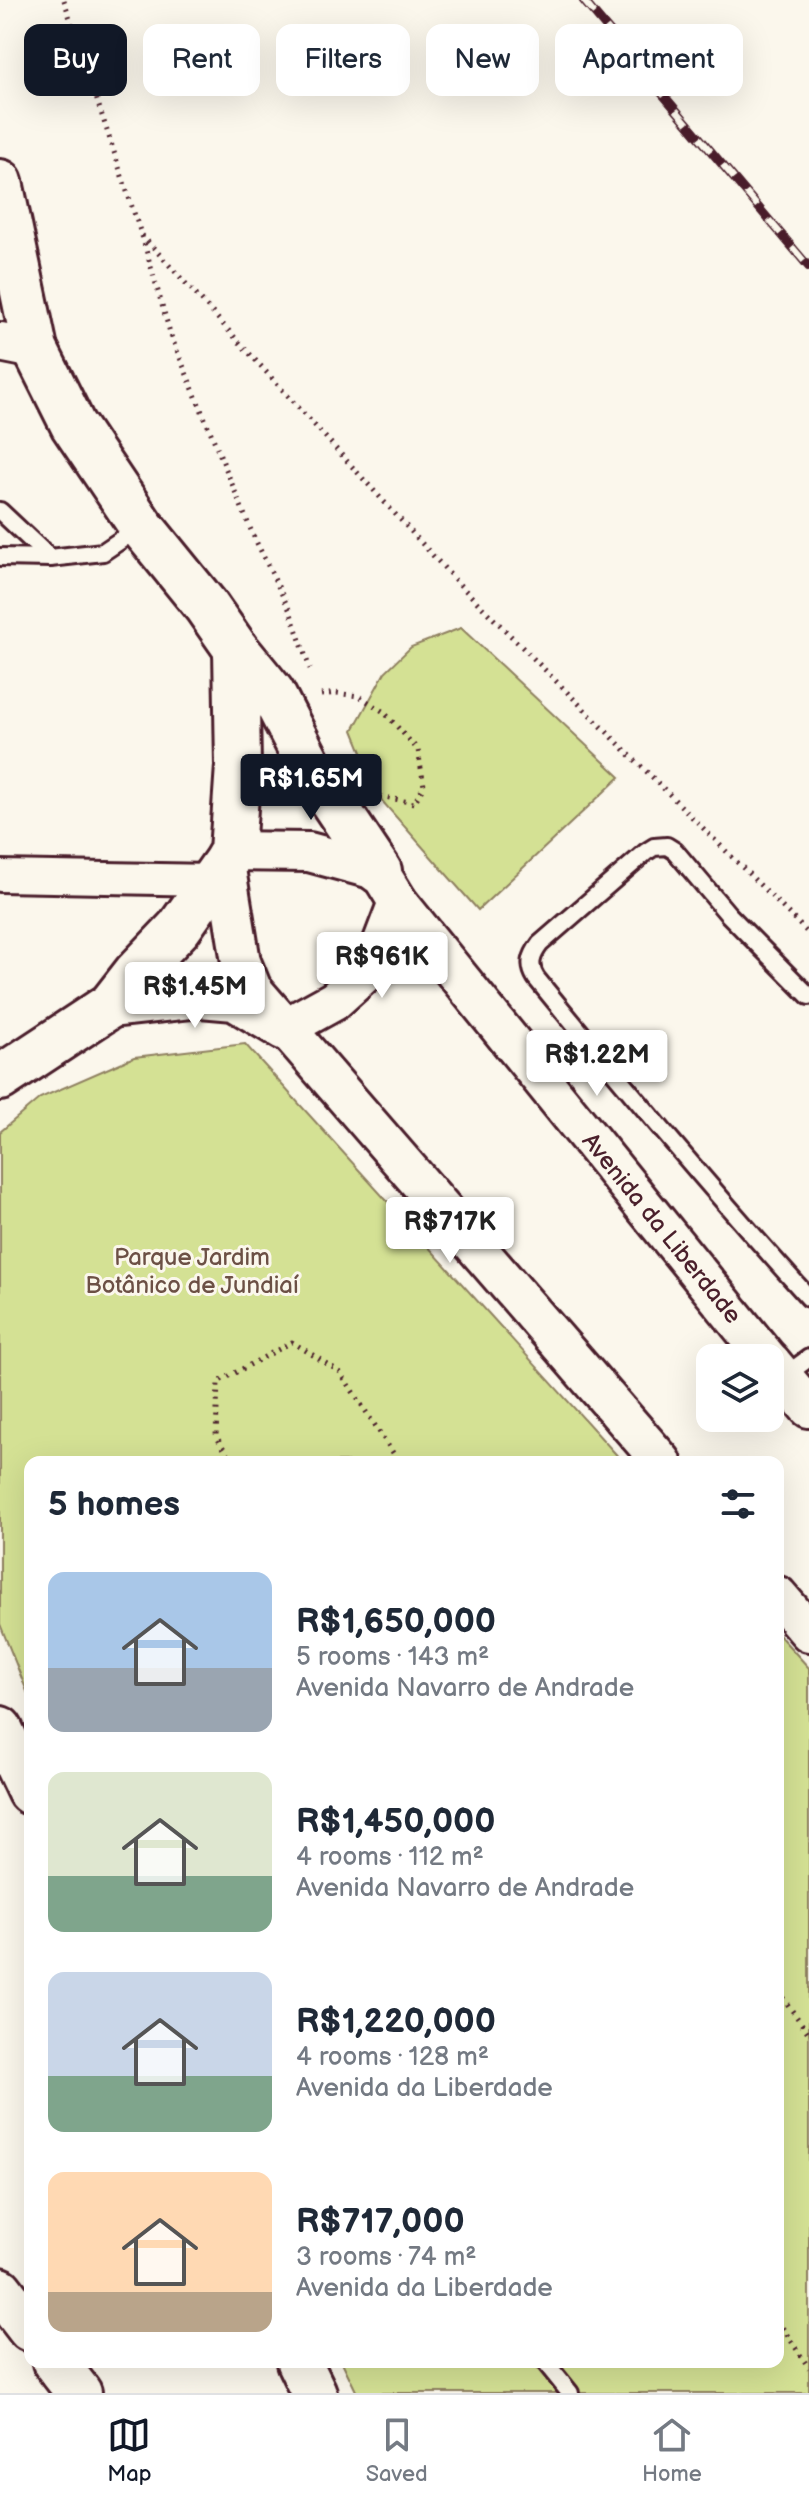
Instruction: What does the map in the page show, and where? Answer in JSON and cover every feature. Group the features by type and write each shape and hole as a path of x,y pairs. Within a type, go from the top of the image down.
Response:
{"main road":[{"path":"0,182 18,346 141,526 272,693 312,771 388,886"},
{"path":"0,1078 111,1005 136,973 179,928 223,865 238,766 236,649"},
{"path":"111,1005 201,995 235,998 285,1028"},
{"path":"1,1736 24,1780"},
{"path":"0,2290 24,2321"},
{"path":"60,2368 79,2393"},
{"path":"302,2368 314,2393"}],"street":[{"path":"0,876 223,865 309,852 388,886 374,965 334,1001 285,1028"},
{"path":"223,865 241,962 252,989 657,1456"},
{"name":"Avenida da Liberdade","path":"388,886 766,1344"},
{"name":"Avenida da Liberdade","path":"784,1367 809,1408"},
{"path":"784,1603 809,1632"}],"lane":[{"path":"0,511 50,558"},
{"path":"0,557 50,558 103,552 141,526"},
{"path":"809,996 728,914 675,851 667,846 654,847 646,852 540,944 531,957 531,970 536,978 582,1035 809,1298"},
{"path":"550,2368 570,2393"}],"path":[{"path":"64,0 171,336 253,535 290,611 314,681"},
{"path":"141,234 456,581 809,934"},
{"path":"320,708 319,695 336,693 359,696 384,712 418,750 424,786 414,803 386,799 376,794"},
{"path":"228,1456 216,1436 218,1382 292,1342 340,1372 395,1456"},
{"path":"784,1999 809,2034"},
{"path":"784,2330 809,2368"}],"green space":[{"path":"461,628 620,777 478,910 382,801 353,730 385,672 411,647"},
{"name":"Parque Jardim Botânico de Jundiaí","path":"245,1044 618,1456 24,1456 24,1684 0,1624 0,1132 40,1098 134,1057"},
{"path":"784,1641 809,1668 809,2393 357,2393 345,2368 784,2368"}],"railway":[{"path":"583,0 809,267"}]}
